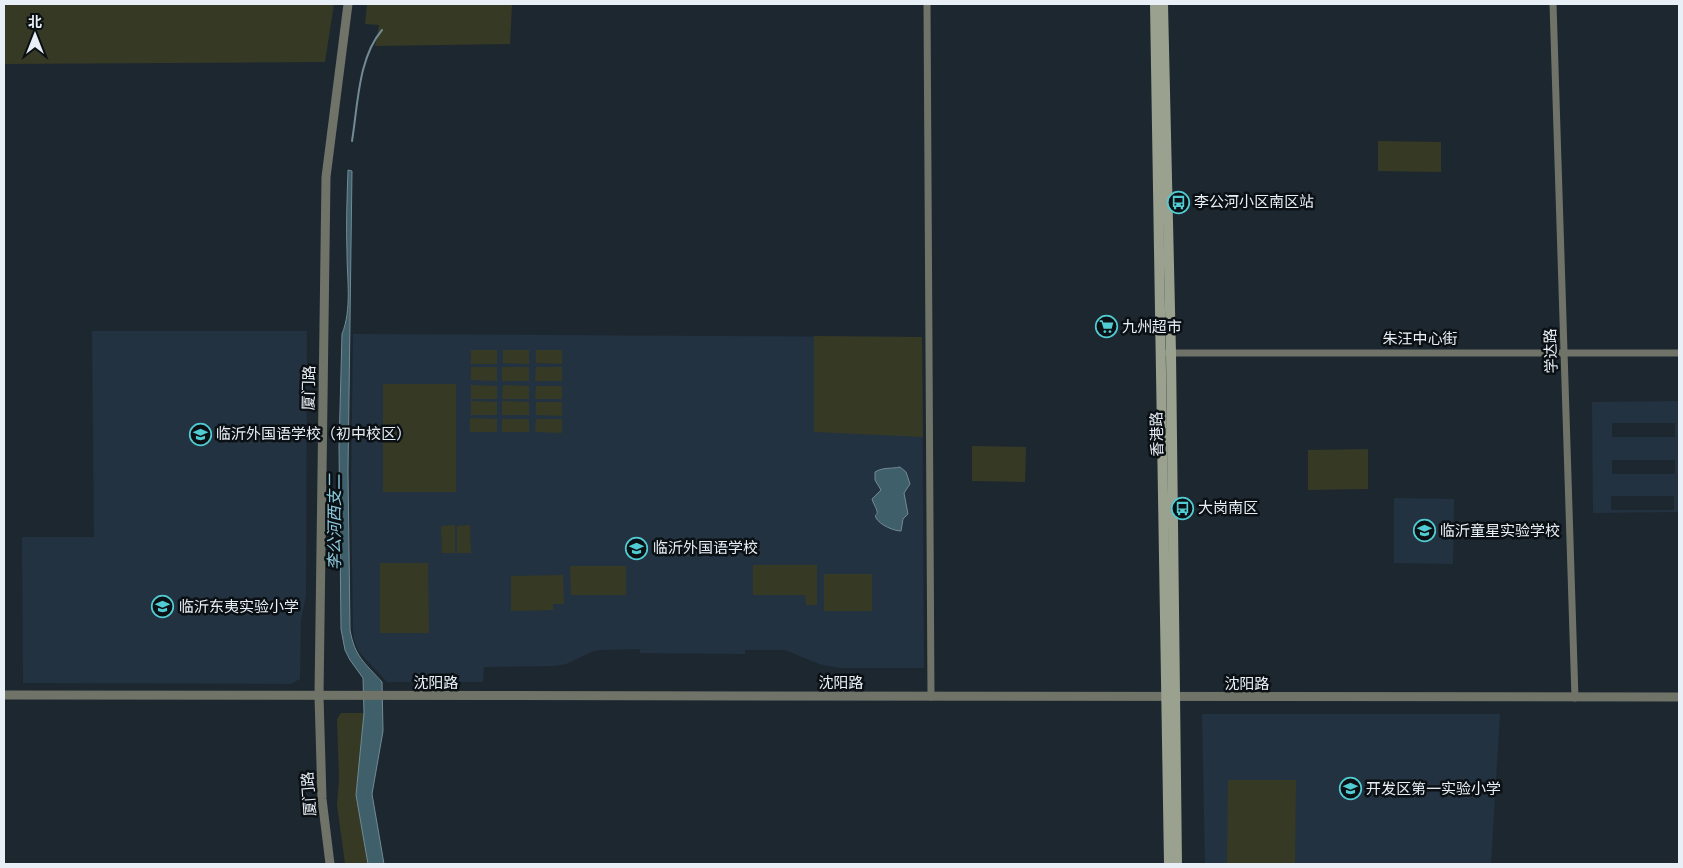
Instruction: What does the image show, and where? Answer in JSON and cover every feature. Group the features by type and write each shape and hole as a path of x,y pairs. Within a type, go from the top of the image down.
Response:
{"main road":[{"name":"香港路","path":"1155,4 1166,353"},
{"name":"香港路","path":"1163,4 1171,697 1177,864"},
{"name":"香港路","path":"1169,864 1171,697"}],"street":[{"name":"厦门路","path":"330,864 322,799 319,696 326,177 348,4"},
{"path":"927,4 931,697"},
{"name":"学达路","path":"1553,4 1575,698"},
{"name":"朱汪中心街","path":"1166,353 1679,353"},
{"name":"沈阳路","path":"4,695 1679,697"}],"shaded area":[{"path":"348,170 352,171 348,471 350,630 358,653 365,664 382,682 383,731 372,794 384,864 368,864 356,795 364,713 363,678 345,650 341,629 339,447 342,334 348,304"},
{"path":"92,331 307,331 306,595 301,620 300,679 291,684 23,683 22,537 94,537"},
{"name":"临沂外国语学校","path":"353,334 922,337 924,668 839,668 819,664 785,650 745,650 745,654 640,653 640,649 594,651 566,664 555,666 484,667 483,682 387,682 359,652 354,640 353,631 351,492"},
{"path":"1679,401 1679,512 1593,513 1592,402","holes":["1612,423 1675,423 1675,437 1612,437","1612,460 1675,460 1675,474 1612,474","1611,496 1674,496 1674,510 1611,510"]},
{"path":"900,467 906,472 910,484 904,493 908,514 903,519 901,531 887,527 878,521 877,511 872,499 881,490 875,480 875,472"},
{"name":"临沂童星实验学校","path":"1394,498 1454,499 1453,564 1394,563"},
{"name":"开发区第一实验小学","path":"1202,714 1500,714 1491,864 1205,864"}],"green space":[{"path":"4,4 334,4 325,62 4,64"},
{"path":"367,4 512,4 510,44 375,46 379,25 365,24"},
{"path":"1378,141 1441,142 1441,172 1378,171"},
{"path":"814,336 922,337 923,437 814,432"},
{"path":"471,350 497,350 497,364 471,364"},
{"path":"503,350 529,350 529,364 503,363"},
{"path":"536,350 562,350 562,364 536,363"},
{"path":"471,367 497,367 497,381 471,380"},
{"path":"502,367 529,367 529,381 502,381"},
{"path":"536,367 562,367 562,381 535,381"},
{"path":"383,384 456,384 456,492 383,492"},
{"path":"471,385 497,386 497,399 471,399"},
{"path":"503,385 529,386 529,399 502,399"},
{"path":"536,386 562,386 562,399 535,399"},
{"path":"471,401 497,402 497,415 471,415"},
{"path":"502,401 529,402 529,415 502,415"},
{"path":"536,402 562,402 562,416 536,415"},
{"path":"470,418 497,419 497,432 470,432"},
{"path":"502,419 529,419 529,432 502,432"},
{"path":"536,419 562,419 562,433 535,432"},
{"path":"972,446 1026,447 1025,482 972,481"},
{"path":"1368,449 1368,489 1308,490 1308,450"},
{"path":"455,525 455,553 442,553 441,526"},
{"path":"470,525 471,553 457,553 457,526"},
{"path":"380,563 428,563 429,633 380,633"},
{"path":"753,565 817,565 817,605 806,605 805,595 753,595"},
{"path":"570,566 626,566 626,595 571,595"},
{"path":"824,574 872,574 872,611 824,611"},
{"path":"563,575 564,604 553,604 553,610 511,611 511,576"},
{"path":"341,713 364,713 356,795 368,864 345,864 337,805 339,779 337,719"},
{"path":"1228,780 1296,780 1295,864 1227,864"}],"waterway":[{"name":"李公河西支二","path":"352,141 360,82 368,54 382,30"}],"place":[{"name":"李公河小区南区站","path":"1178,202"},
{"name":"九州超市","path":"1106,327"},
{"name":"临沂外国语学校（初中校区）","path":"200,434"},
{"name":"大岗南区","path":"1182,508"},
{"name":"临沂童星实验学校","path":"1424,531"},
{"name":"临沂外国语学校","path":"637,548"},
{"name":"临沂东夷实验小学","path":"163,607"},
{"name":"开发区第一实验小学","path":"1350,789"}]}
